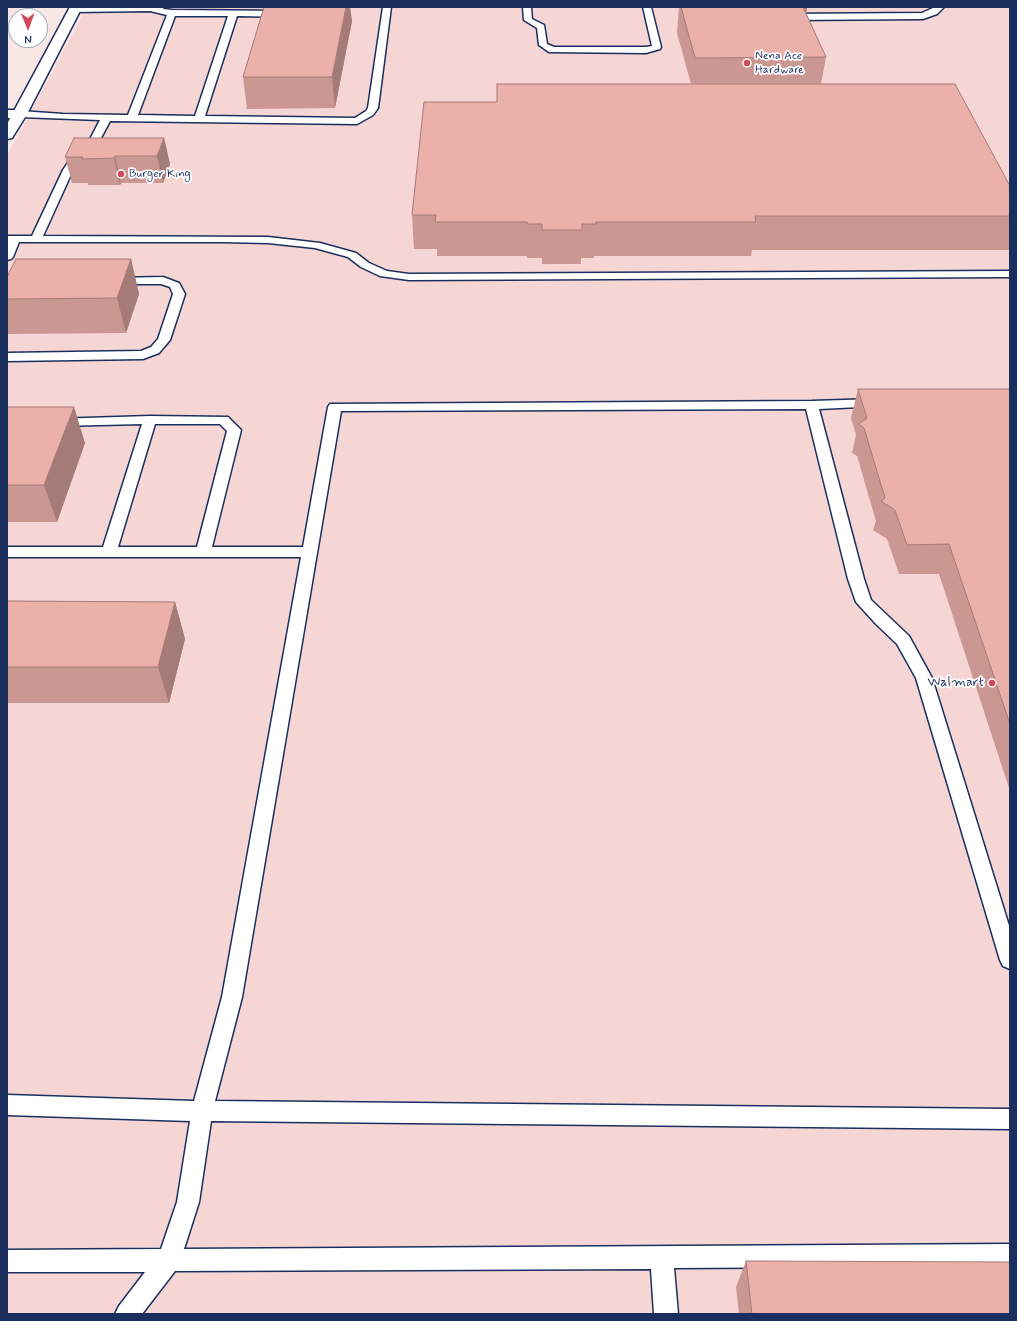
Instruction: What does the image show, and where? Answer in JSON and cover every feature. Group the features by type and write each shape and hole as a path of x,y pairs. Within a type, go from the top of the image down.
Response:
{"main road":[{"path":"7,134 13,114 76,8"}],"lane":[{"path":"13,114 106,118 357,121 370,113 373,108 387,7"},
{"path":"526,7 528,20 541,28 543,45 552,50 646,50 657,47 647,7"},
{"path":"780,17 923,16 934,12 940,7"},
{"path":"76,8 156,8 172,13 234,14 292,14 321,8"},
{"path":"132,118 172,13"},
{"path":"199,119 234,14"},
{"path":"36,239 68,170 75,160 90,149 106,118"},
{"path":"7,257 11,239 223,239 268,240 316,245 352,255 365,265 384,274 409,277 1010,274"},
{"path":"7,357 144,355 155,350 164,340 179,294 175,285 163,280 100,281"},
{"path":"127,1314 169,1260 188,1202 202,1111 232,997 335,407 812,405 889,403"},
{"path":"812,405 856,579 864,602 903,640 924,678 1010,960"},
{"path":"109,552 150,420"},
{"path":"47,422 223,420 234,430 203,552"},
{"path":"7,552 310,552"},
{"path":"7,1105 202,1111 1010,1119"},
{"path":"7,1261 1010,1255"},
{"path":"662,1257 666,1314"}],"shaded area":[{"path":"87,7 1010,7 1010,1314 7,1314 7,156"}],"building":[{"path":"264,7 346,7 332,77 243,77"},
{"path":"681,7 803,7 826,57 695,58"},
{"path":"497,84 955,84 1010,186 1010,216 755,216 756,222 596,222 596,224 582,224 582,230 542,230 542,224 528,224 527,222 435,222 436,215 412,215 424,102 497,102"},
{"path":"74,138 164,138 157,156 115,156 114,158 82,159 83,157 65,157"},
{"path":"16,259 131,259 117,298 7,299 7,277"},
{"name":"Walmart","path":"858,389 1010,389 1010,724 949,544 907,545 895,510 881,501 885,498 864,428 859,424 867,418"},
{"path":"7,407 74,407 44,485 7,485"},
{"path":"7,601 175,602 158,667 7,667"},
{"path":"746,1261 1010,1262 1010,1314 752,1314"}],"place":[{"name":"Nena Ace Hardware","path":"747,63"},
{"name":"Burger King","path":"121,174"},
{"name":"Walmart","path":"992,683"}]}
